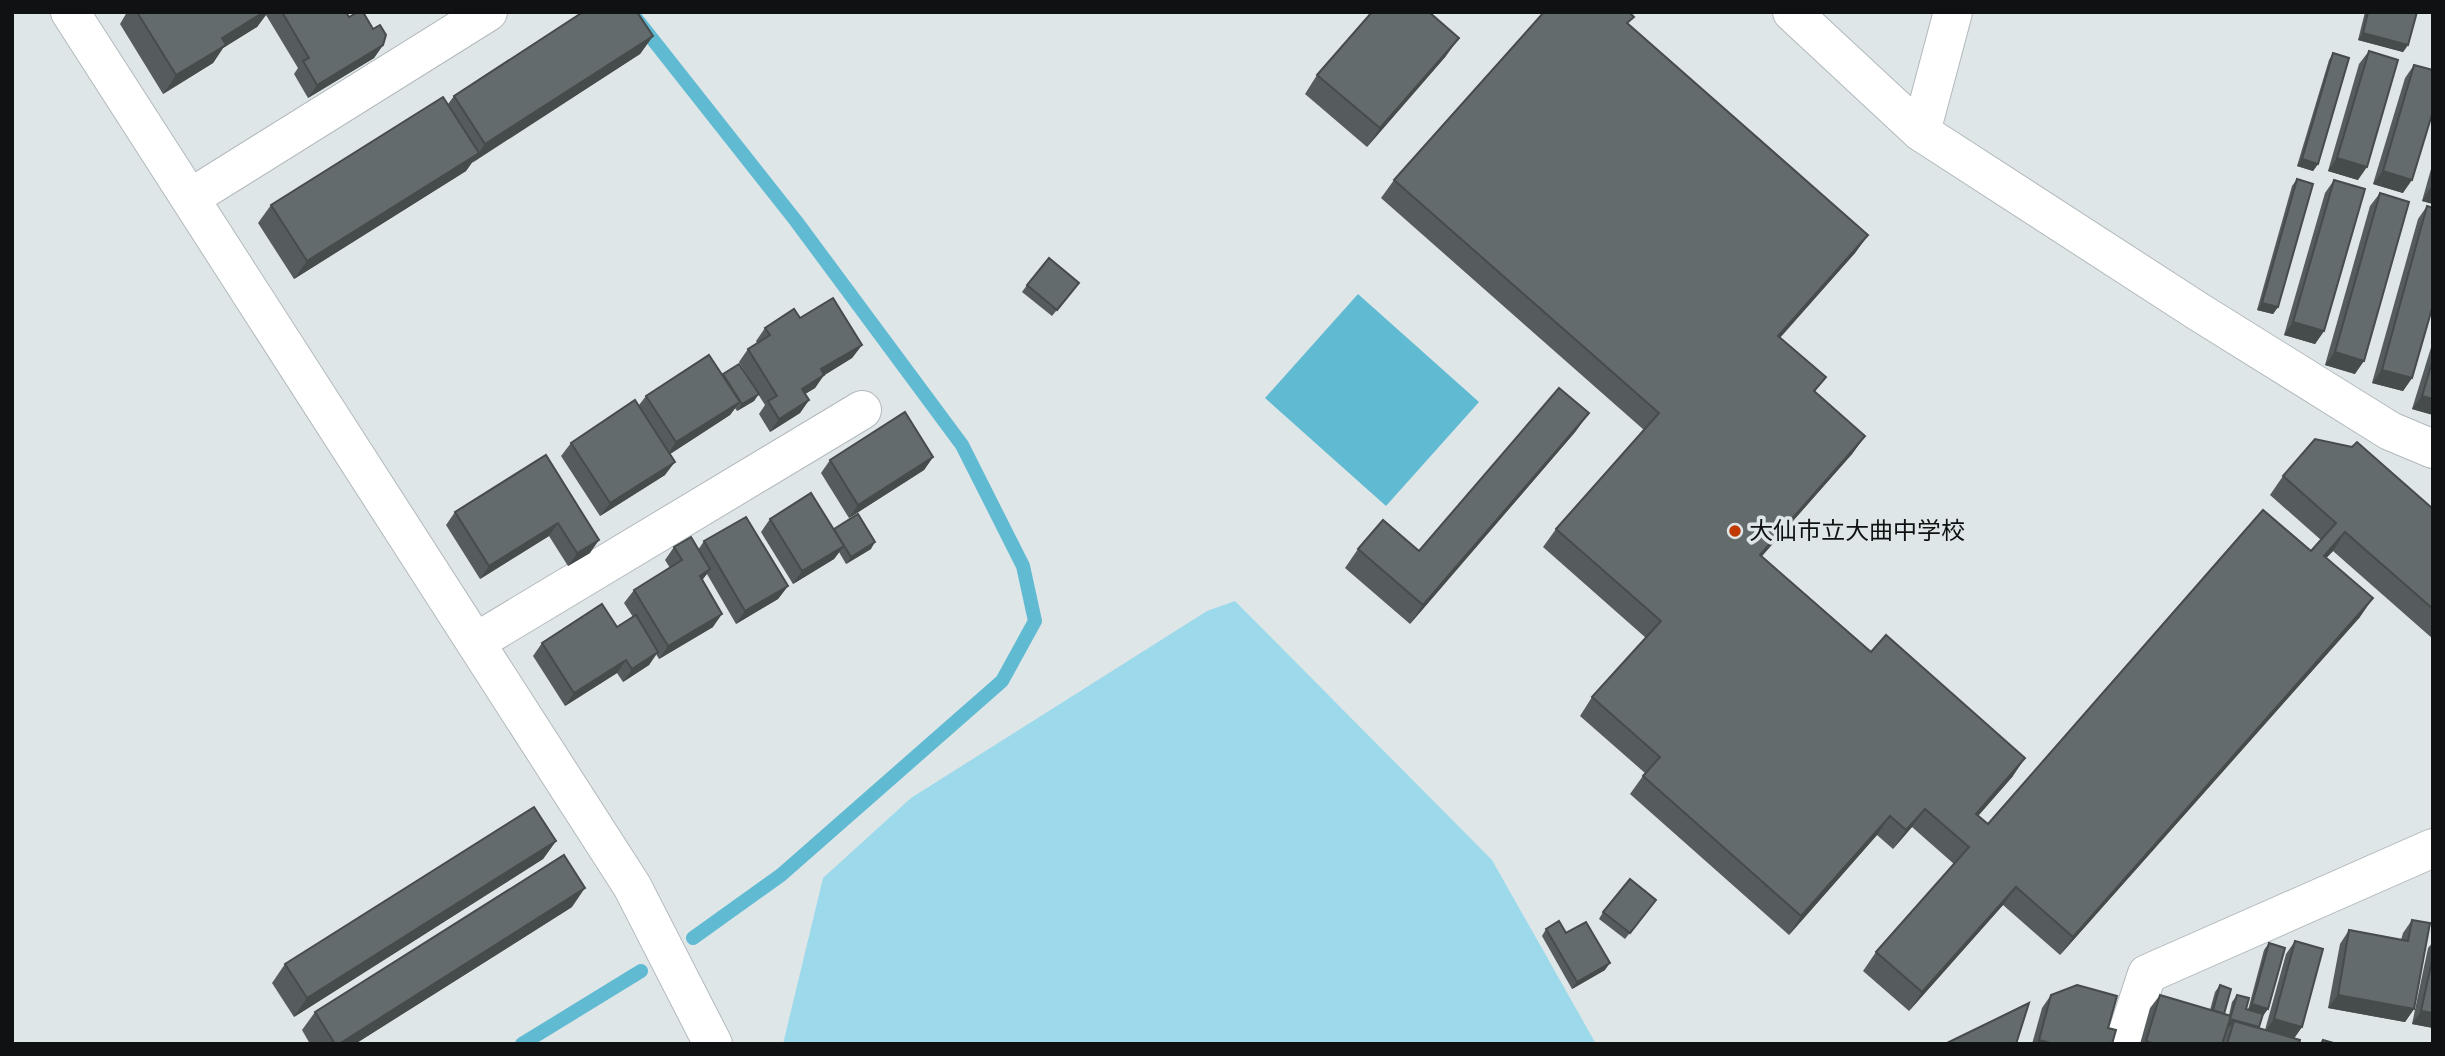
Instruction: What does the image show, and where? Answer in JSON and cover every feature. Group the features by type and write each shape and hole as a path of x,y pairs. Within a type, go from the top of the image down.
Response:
{"street":[{"path":"70,12 632,886 713,1044"},
{"path":"190,198 488,12"},
{"path":"1792,12 1922,132 2379,424 2433,449"},
{"path":"1922,132 1953,12"},
{"path":"476,642 862,410"},
{"path":"2124,1044 2147,974 2433,848"}],"shaded area":[{"path":"1358,294 1479,402 1386,506 1265,398"},
{"path":"1235,601 1492,860 1596,1044 783,1044 823,878 911,798 1207,611"}],"building":[{"path":"137,12 264,12 222,38 226,45 176,75"},
{"path":"282,12 346,12 349,17 363,12 373,29 380,25 386,35 383,45 317,85 303,61 309,58"},
{"path":"583,12 637,12 653,36 485,144 454,96"},
{"path":"1372,12 1429,12 1459,38 1380,128 1317,75"},
{"path":"1544,12 1629,12 1634,17 1627,23 1868,235 1778,336 1826,377 1814,391 1865,436 1760,555 1871,652 1886,635 2025,758 1976,814 1988,824 2263,510 2311,551 2336,523 2283,476 2315,439 2352,447 2357,442 2433,509 2433,609 2345,532 2324,556 2373,598 2073,937 2016,887 1922,992 1876,952 1969,847 1925,809 1906,830 1890,816 1801,916 1643,776 1660,757 1592,697 1661,621 1556,529 1659,413 1394,180"},
{"path":"2368,12 2417,12 2408,45 2363,33"},
{"path":"2369,51 2398,60 2367,167 2337,158"},
{"path":"2333,53 2349,58 2318,164 2302,159"},
{"path":"2414,65 2433,70 2433,111 2412,180 2383,171"},
{"path":"443,97 479,153 307,261 271,205"},
{"path":"2297,179 2313,184 2278,307 2262,303"},
{"path":"2334,180 2365,189 2324,331 2293,322"},
{"path":"2380,193 2409,202 2364,361 2335,352"},
{"path":"2427,206 2433,208 2433,305 2412,378 2382,370"},
{"path":"1049,258 1079,283 1057,310 1027,285"},
{"path":"833,298 862,345 821,369 824,375 802,389 809,400 779,419 768,401 777,396 748,349 770,335 765,328 794,309 800,318"},
{"path":"709,355 740,402 676,442 646,396"},
{"path":"2433,359 2433,399 2422,396"},
{"path":"739,364 759,394 742,404 723,374"},
{"path":"1559,388 1589,413 1423,605 1358,549 1383,520 1419,551"},
{"path":"635,400 675,462 610,503 571,443"},
{"path":"905,412 933,457 858,505 830,460"},
{"path":"546,455 599,540 577,553 558,523 489,566 455,512"},
{"path":"811,493 844,546 802,571 770,519"},
{"path":"858,514 875,542 851,557 834,529"},
{"path":"746,517 788,586 745,611 704,541"},
{"path":"691,537 710,569 700,576 722,614 668,646 634,590 682,560 674,547"},
{"path":"602,604 617,627 636,615 658,652 632,669 626,660 574,693 542,643"},
{"path":"534,807 556,841 307,998 285,964"},
{"path":"564,855 585,888 339,1044 335,1044 315,1012"},
{"path":"1630,879 1656,900 1630,933 1603,912"},
{"path":"2412,920 2430,923 2414,1009 2338,995 2349,930 2408,941"},
{"path":"1559,921 1566,933 1586,922 1610,963 1577,982 1546,929"},
{"path":"2295,941 2323,949 2302,1027 2274,1019"},
{"path":"2269,943 2285,948 2268,1009 2252,1004"},
{"path":"2433,956 2433,1013 2421,1011"},
{"path":"2077,985 2117,996 2108,1028 2116,1030 2112,1044 2054,1044 2039,1040 2051,995"},
{"path":"2220,985 2231,989 2224,1014 2213,1010"},
{"path":"2160,995 2231,1016 2222,1044 2154,1044 2146,1041"},
{"path":"2237,995 2249,998 2246,1009 2263,1014 2259,1027 2230,1019"},
{"path":"2029,1003 2016,1044 1945,1044"},
{"path":"2234,1021 2300,1040 2299,1044 2227,1044"},
{"path":"2323,1040 2337,1044 2321,1044"}],"waterway":[{"path":"631,12 796,221 962,445 1023,566 1035,621 1002,681 781,875 693,938"},
{"path":"522,1044 641,971"}],"place":[{"name":"大仙市立大曲中学校","path":"1735,531"}]}
